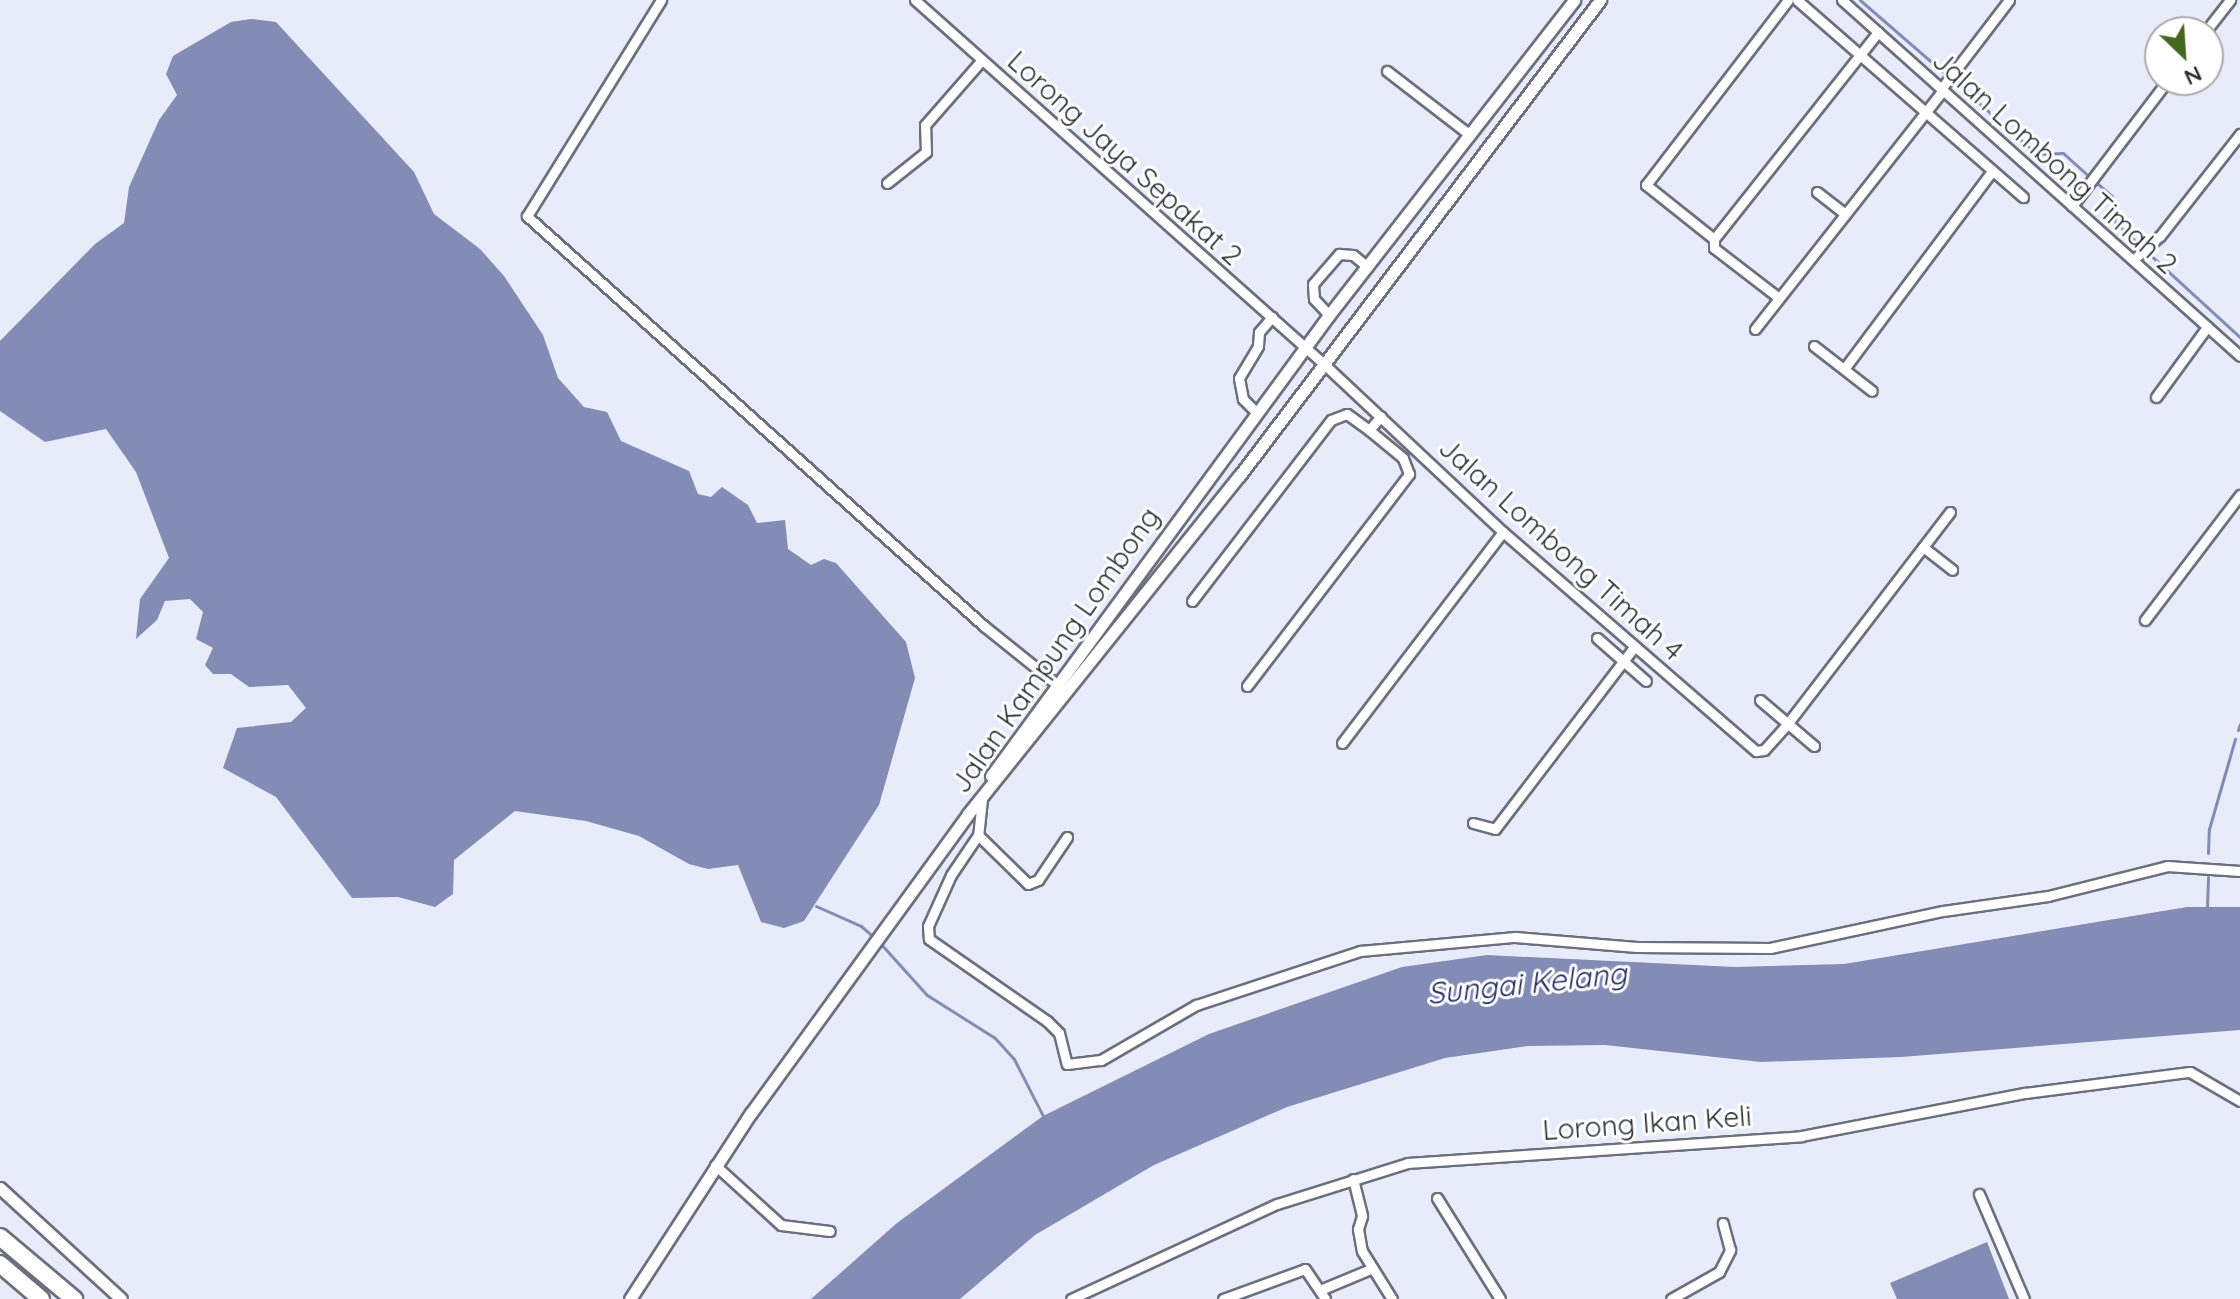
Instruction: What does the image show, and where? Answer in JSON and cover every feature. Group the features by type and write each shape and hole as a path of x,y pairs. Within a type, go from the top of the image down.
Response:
{"highway":[{"path":"0,1237 74,1299"},
{"path":"0,1264 41,1299"}],"street":[{"path":"661,0 527,216 984,626 1062,688"},
{"name":"Lorong Jaya Sepakat 2","path":"915,0 1306,348"},
{"name":"Jalan Kampung Lombong","path":"968,814 982,799 1329,315 1574,0"},
{"name":"Jalan Kampung Lombong","path":"968,814 1062,688 1324,364 1600,0"},
{"path":"1714,239 1646,185 1788,0"},
{"path":"1797,0 2023,197"},
{"name":"Jalan Lombong Timah 2","path":"1842,0 2240,356"},
{"path":"1755,329 2009,0"},
{"path":"2218,16 2230,0"},
{"path":"1779,298 1714,248 1714,239 1878,32"},
{"path":"887,183 926,152 925,125 982,60"},
{"path":"1387,71 1470,135"},
{"path":"2072,206 2156,96"},
{"path":"2133,260 2160,236 2240,134"},
{"path":"1844,369 1992,171"},
{"path":"1817,192 1845,214"},
{"path":"1329,315 1314,299 1313,284 1339,254 1353,255 1368,267"},
{"path":"1257,413 1243,399 1239,378 1258,346 1259,332 1272,317"},
{"path":"2156,397 2207,327"},
{"path":"1814,346 1872,391"},
{"name":"Jalan Lombong Timah 4","path":"1306,348 1503,532 1756,751 1764,750 1788,723"},
{"path":"1192,601 1331,420 1347,414 1403,458 1409,474 1247,686"},
{"path":"1369,430 1381,416"},
{"path":"2145,620 2240,495"},
{"path":"1788,723 1950,512"},
{"path":"1342,743 1503,532"},
{"path":"1923,547 1952,570"},
{"path":"1597,638 1646,681"},
{"path":"1473,823 1495,829 1635,646"},
{"path":"1760,700 1814,746"},
{"path":"982,799 978,835 951,875 928,926 929,939 1047,1021 1059,1033 1067,1064 1101,1060 1196,1005 1360,951 1515,937 1637,947 1770,948 1943,911 2048,896 2167,866 2240,871"},
{"path":"630,1299 715,1165 968,814"},
{"path":"978,835 1028,884 1038,880 1067,837"},
{"name":"Lorong Ikan Keli","path":"1071,1299 1277,1204 1408,1163 1801,1136 2025,1093 2190,1072 2240,1101"},
{"path":"715,1165 781,1225 830,1231"},
{"path":"1353,1179 1362,1216 1358,1229 1362,1251 1392,1299"},
{"path":"0,1188 121,1299"},
{"path":"1979,1194 2024,1299"},
{"path":"1437,1198 1500,1299"},
{"path":"1671,1299 1719,1272 1730,1250 1723,1223"},
{"path":"1223,1299 1298,1270 1312,1274 1322,1294 1373,1268"}],"water":[{"path":"251,19 276,22 414,172 434,214 480,249 504,276 543,335 558,378 584,407 607,412 621,441 689,471 698,494 711,497 722,487 748,505 757,523 785,520 788,549 811,565 824,559 836,563 906,642 915,678 879,805 804,921 784,928 761,922 738,865 708,869 689,864 639,836 586,821 515,811 454,860 453,894 435,907 398,897 352,898 276,797 223,768 237,728 291,722 306,708 288,685 249,687 231,674 213,674 205,665 213,648 196,639 203,612 190,599 165,601 157,620 136,639 140,599 169,558 136,472 106,429 45,442 0,411 0,341 95,244 124,223 129,187 159,120 177,95 166,74 173,56 231,22"},
{"name":"Sungai Kelang","path":"2187,907 2240,907 2240,1030 1901,1057 1761,1062 1605,1045 1527,1046 1445,1058 1287,1107 1154,1165 1035,1235 960,1299 811,1299 897,1223 1043,1116 1209,1034 1402,967 1487,955 1735,967 1844,964"},
{"path":"1987,1242 2009,1299 1897,1299 1890,1283"}],"waterway":[{"path":"1860,0 1943,72"},
{"path":"1955,82 2037,154 2063,153 2086,174"},
{"path":"2098,184 2112,196 2115,222 2134,240"},
{"path":"2146,251 2240,337"},
{"path":"2238,730 2240,724"},
{"path":"2208,853 2209,829 2235,739"},
{"path":"2207,907 2208,877"},
{"path":"816,906 861,926 875,938"},
{"path":"880,943 927,995 995,1038 1014,1059 1044,1118"}]}
